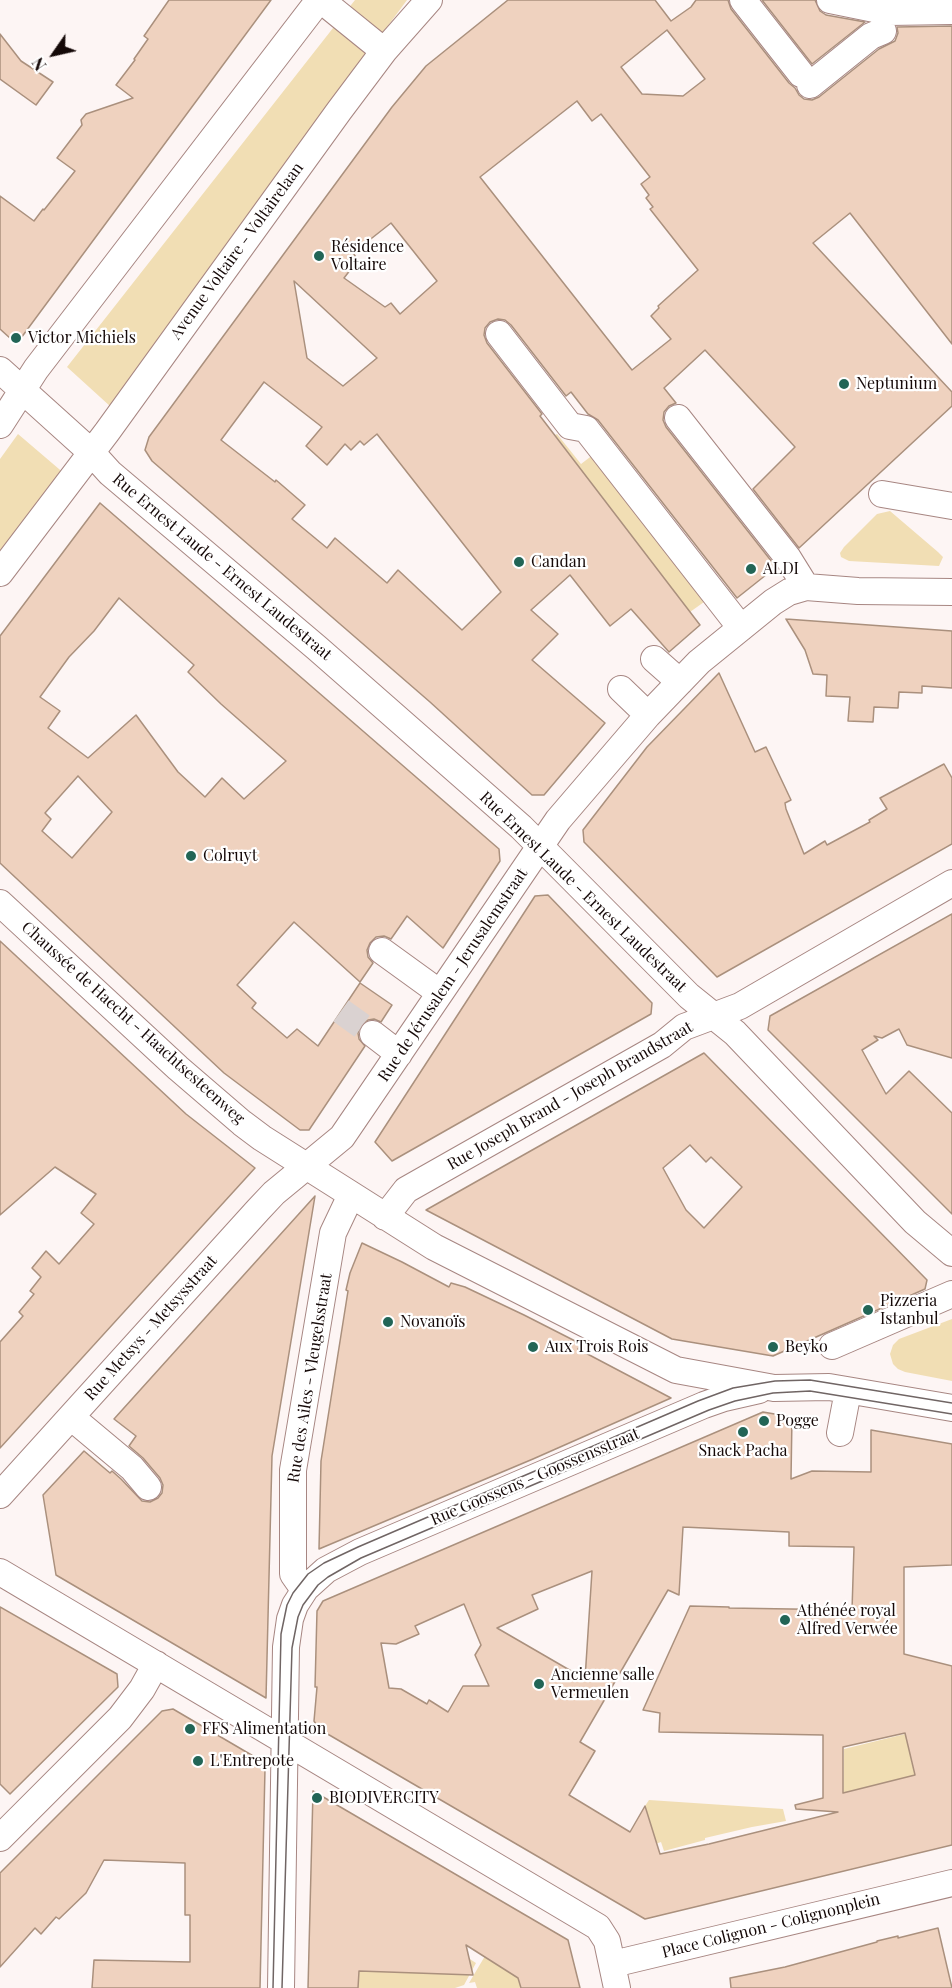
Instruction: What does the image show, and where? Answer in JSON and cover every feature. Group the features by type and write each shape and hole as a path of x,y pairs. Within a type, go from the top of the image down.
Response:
{"street":[{"path":"0,425 36,369 320,0 384,51"},
{"name":"Avenue Voltaire - Voltairelaan","path":"0,573 384,51 429,0"},
{"path":"743,0 806,80 871,36 883,31"},
{"path":"830,0 889,12 952,11"},
{"path":"499,334 570,426 586,429 741,628"},
{"path":"0,370 91,452"},
{"path":"678,418 788,558 806,587 858,591 952,592"},
{"name":"Rue Ernest Laude - Ernest Laudestraat","path":"91,452 110,472 522,827 689,996 735,1034 915,1222 952,1252"},
{"path":"882,494 952,506"},
{"name":"Rue de Jérusalem - Jerusalemstraat","path":"306,1167 342,1137 558,820 648,715 699,662 773,602 789,592 806,587"},
{"path":"654,658 680,682"},
{"path":"621,689 648,715"},
{"name":"Rue Joseph Brand - Joseph Brandstraat","path":"385,1217 406,1190 662,1045 684,1027 740,1006 952,883"},
{"name":"Chaussée de Haecht - Haachtsesteenweg","path":"0,903 186,1075 262,1138 385,1217 450,1255 676,1370 774,1388 829,1387 952,1408"},
{"path":"382,951 440,993"},
{"path":"372,1034 399,1054"},
{"name":"Rue Metsys - Metsysstraat","path":"0,1495 258,1210 274,1193 306,1167"},
{"name":"Rue des Ailes - Vleugelsstraat","path":"306,1588 293,1574 292,1470 333,1233 351,1195"},
{"path":"832,1346 951,1291"},
{"path":"676,1370 690,1387 692,1397 681,1415"},
{"name":"Rue Goossens - Goossensstraat","path":"306,1588 326,1569 360,1552 681,1415 724,1398 774,1388"},
{"path":"840,1433 848,1391"},
{"path":"71,1417 132,1468 148,1487"},
{"path":"0,1572 598,1927 607,1941 615,1976"},
{"path":"281,1988 287,1634 295,1605 306,1588"},
{"path":"0,1838 120,1718 142,1689 156,1664"},
{"name":"Place Colignon - Colignonplein","path":"615,1976 952,1883"}],"shaded area":[{"path":"355,0 407,0 226,245 111,407 67,367"},
{"path":"18,434 66,475 0,565 0,459"},
{"path":"557,434 581,464 598,451 711,597 690,612 555,435"},
{"path":"890,511 943,557 939,566 849,561 841,557 840,553 844,547 877,514"},
{"path":"952,1319 952,1381 905,1372 893,1364 890,1354 893,1345 899,1339"},
{"path":"909,1733 911,1760 916,1778 862,1788 843,1800 844,1749"},
{"path":"649,1800 783,1809 786,1821 705,1838 705,1840 664,1851 661,1842 655,1844 645,1806"},
{"path":"462,1954 476,1963 464,1985 455,1988 358,1988 359,1971"},
{"path":"485,1956 515,1968 521,1988 477,1988 475,1982 469,1983"}],"building":[{"path":"169,0 271,0 21,338 11,339 0,329 0,196 34,221 44,210 75,171 57,158 82,125 81,120 86,114 133,98 116,85 135,60 148,39 144,36"},
{"path":"508,0 655,0 671,21 691,7 696,0 728,0 731,9 799,95 804,99 812,100 819,97 879,49 895,41 898,33 897,27 952,26 952,344 850,213 813,243 952,392 952,406 799,548 753,489 795,447 705,350 664,388 676,403 664,412 663,420 666,427 776,567 737,598 598,420 588,414 571,392 566,396 511,325 505,320 498,319 490,322 485,328 484,335 487,343 700,625 669,652 631,609 610,626 570,575 531,610 558,634 532,660 605,723 544,795 532,795 430,702 152,461 145,450 149,437 392,107 426,66","holes":["667,30 705,79 683,96 642,94 621,67","577,101 592,121 601,114 650,177 641,184 649,195 646,198 653,207 650,209 698,270 658,306 659,308 651,316 671,339 632,370 480,177","391,223 437,281 400,314 391,303 385,307 344,278 358,260 353,253","294,281 377,358 343,386 307,358","264,382 322,427 306,446 327,465 345,444 351,450 360,441 364,445 377,434 501,592 462,630 398,570 387,583 335,538 327,548 292,519 305,505 276,480 275,482 221,440"]},
{"path":"762,0 815,0 820,11 826,15 865,22 812,64"},
{"path":"0,34 21,61 53,82 36,105 0,79"},
{"path":"100,503 499,849 500,861 443,948 407,916 391,939 384,936 376,937 370,943 367,950 368,957 373,963 360,982 294,922 237,985 256,1003 252,1008 287,1038 297,1029 318,1046 360,983 392,1005 381,1022 374,1019 361,1025 358,1033 359,1039 365,1046 309,1130 300,1130 224,1073 0,863 0,636","holes":["119,598 194,665 188,672 286,761 244,799 222,778 205,797 178,772 136,715 88,758 48,728 60,711 40,697 69,657 94,631","78,776 112,812 72,858 42,831 51,819 45,813"]},
{"path":"786,619 952,631 952,688 922,686 922,693 899,692 898,708 874,707 873,722 848,721 850,697 826,696 827,675 813,674 805,650"},
{"path":"719,673 755,752 766,747 791,800 785,803 786,809 804,854 825,841 827,845 870,822 869,820 887,809 880,798 944,764 952,778 952,844 717,977 584,842 583,830 647,747"},
{"path":"548,895 652,1003 651,1014 392,1161 375,1142 535,896"},
{"path":"952,914 952,1058 907,1045 899,1029 882,1038 874,1036 878,1040 862,1050 886,1094 909,1071 952,1113 952,1214 768,1030 770,1016"},
{"path":"0,941 186,1114 255,1168 0,1448 0,1342 23,1316 19,1312 34,1294 30,1291 41,1277 32,1268 46,1251 59,1264 94,1224 81,1213 96,1194 55,1167 0,1215"},
{"path":"704,1053 927,1280 925,1289 773,1356 672,1339 426,1210","holes":["690,1145 706,1162 711,1157 742,1187 704,1228 686,1210 663,1168"]},
{"path":"315,1196 272,1456 266,1698 56,1575 43,1495 84,1451 110,1473 112,1471 142,1501 150,1502 158,1498 162,1493 163,1485 160,1478 129,1446 136,1436 114,1419"},
{"path":"362,1243 449,1287 451,1283 465,1287 524,1315 581,1344 578,1349 671,1398 319,1549 321,1461 348,1291 346,1290"},
{"path":"763,1412 792,1417 791,1479 812,1471 871,1472 871,1430 952,1444 952,1565 904,1567 904,1654 952,1666 952,1845 645,1919 319,1729 314,1721 317,1687 315,1687 317,1611 323,1601","holes":["683,1527 789,1532 789,1546 854,1547 852,1610 690,1606 643,1710 660,1713 659,1732 823,1735 823,1798 795,1805 796,1809 838,1812 660,1854 645,1806 630,1832 569,1795 595,1751 580,1742 668,1590 679,1595","592,1571 585,1679 497,1628 538,1609 532,1595","464,1604 481,1645 475,1655 489,1686 463,1686 448,1712 429,1700 427,1704 401,1689 389,1688 381,1643 396,1644 419,1634 415,1626","905,1733 915,1775 843,1793 843,1747"]},
{"path":"0,1607 117,1674 118,1687 10,1794 0,1784"},
{"path":"173,1709 260,1760 265,1769 260,1988 92,1988 94,1960 190,1962 190,1915 185,1915 185,1863 104,1860 86,1893 59,1919 56,1917 41,1934 35,1928 0,1967 0,1873 162,1711"},
{"path":"313,1791 568,1940 580,1988 521,1988 518,1978 466,1945 473,1975 359,1971 358,1988 308,1988"},
{"path":"938,1928 952,1988 731,1988 730,1978 785,1967 877,1941"}],"tunnel":[{"path":"341,1011 373,1034"}],"tram line":[{"path":"273,1988 281,1634 287,1605 308,1574 324,1563 358,1547 733,1388 775,1381 810,1380 952,1403"},
{"path":"282,1988 292,1648 298,1617 303,1605 318,1585 361,1558 735,1401 773,1393 810,1391 952,1414"}],"place":[{"name":"Résidence Voltaire","path":"319,256"},
{"name":"Victor Michiels","path":"16,338"},
{"name":"Neptunium","path":"844,384"},
{"name":"Candan","path":"519,562"},
{"name":"ALDI","path":"751,569"},
{"name":"Colruyt","path":"191,856"},
{"name":"Pizzeria Istanbul","path":"868,1310"},
{"name":"Novanoïs","path":"388,1322"},
{"name":"Aux Trois Rois","path":"533,1347"},
{"name":"Beyko","path":"773,1347"},
{"name":"Pogge","path":"764,1421"},
{"name":"Snack Pacha","path":"743,1432"},
{"name":"Athénée royal Alfred Verwée","path":"785,1620"},
{"name":"Ancienne salle Vermeulen","path":"539,1684"},
{"name":"FFS Alimentation","path":"190,1729"},
{"name":"L'Entrepote","path":"198,1761"},
{"name":"BIODIVERCITY","path":"317,1798"}]}
